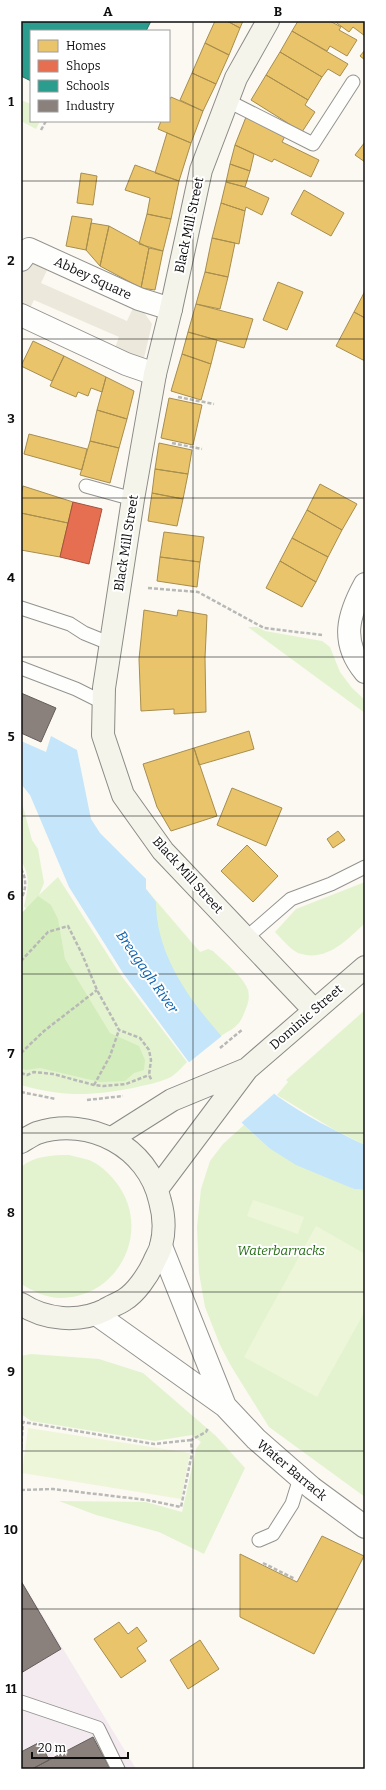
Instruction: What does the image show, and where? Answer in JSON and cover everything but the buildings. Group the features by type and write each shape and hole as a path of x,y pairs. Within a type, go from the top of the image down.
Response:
{"street":[{"name":"Black Mill Street","path":"268,21 236,78 201,170 154,383 133,499 104,688 103,735 123,794 163,851 314,1010"},
{"name":"Abbey Square","path":"24,248 139,299 171,309"},
{"path":"21,316 126,364 154,383"},
{"path":"365,584 355,602 350,618 349,637 354,653 365,672"},
{"name":"Dominic Street","path":"158,1189 248,1068 365,966"},
{"name":"Dominic Street","path":"112,1138 172,1100 248,1068"},
{"path":"24,1309 51,1316 74,1318 96,1314 125,1300 148,1276 161,1246 164,1217 158,1189 147,1168 131,1151 112,1138 87,1130 62,1128 26,1132"},
{"name":"Water Barrack","path":"161,1246 225,1406"},
{"name":"Water Barrack","path":"96,1314 225,1406 256,1440 300,1478 365,1527"}],"lane":[{"path":"228,101 313,144 353,82"},
{"path":"86,486 133,499"},
{"path":"21,608 70,624 84,633 111,644"},
{"path":"21,668 76,689 104,703"},
{"path":"246,938 291,899 331,884 365,867"},
{"path":"259,1540 273,1534 292,1504 300,1478"},
{"path":"21,1702 98,1728 118,1769"}],"path":[{"path":"41,130 45,122"},
{"path":"154,383 214,404"},
{"path":"120,586 198,592 264,628 349,637"},
{"path":"21,869 25,879 25,892 21,899"},
{"path":"21,961 48,932 68,926 97,990 120,1030 140,1038 150,1050 150,1075 152,1086"},
{"path":"21,1054 44,1031 97,990"},
{"path":"94,1086 110,1056 120,1030"},
{"path":"21,1073 27,1075 34,1072 53,1074 94,1086 126,1084 150,1075"},
{"path":"21,1092 58,1100"},
{"path":"80,1101 109,1099 128,1095"},
{"path":"21,1448 23,1422 154,1444 191,1440 206,1432 225,1406"},
{"path":"21,1490 53,1489 147,1500 181,1507 192,1453 191,1440"},
{"path":"262,1563 269,1565 295,1579"}],"shaded area":[{"path":"35,262 48,268 41,283 127,321 134,306 143,311 152,324 144,358 136,361 115,348 119,337 34,300 29,310 21,307 21,275 28,263"},
{"path":"21,1580 136,1769 21,1769"}],"green space":[{"path":"21,100 30,104 30,122 40,122 36,129 21,121"},
{"path":"248,627 257,627 265,631 322,641 330,647 340,672 352,688 365,700 365,713"},
{"path":"21,799 32,840 38,849 44,883 39,895 58,877 120,974 187,1062 171,1077 133,1088 90,1094 50,1092 21,1085 21,914 26,909 24,906 28,883 26,872 21,861"},
{"path":"97,838 146,879 146,889 200,952 208,949 213,951 238,975 246,985 249,993 248,1001 241,1020 234,1027 212,1042"},
{"path":"365,882 365,923 343,943 335,948 318,955 298,953 275,932 296,909"},
{"path":"38,896 51,905 58,919 65,959 110,1033 139,1046 145,1060 144,1070 134,1073 125,1081 100,1082 40,1068 26,1070 21,1068 21,914"},
{"path":"365,1010 365,1145 333,1129 277,1095 288,1082 286,1080"},
{"name":"Waterbarracks","path":"244,1125 269,1148 354,1189 365,1190 365,1497 269,1427 231,1366 220,1345 205,1307 199,1273 197,1227 201,1189 210,1161 223,1144"},
{"path":"69,1155 93,1162 104,1169 115,1181 126,1199 131,1219 130,1238 125,1256 114,1273 100,1286 82,1295 55,1298 40,1294 21,1284 21,1167 37,1158"},
{"path":"253,1200 304,1217 298,1234 247,1216"},
{"path":"316,1226 365,1254 365,1311 317,1397 244,1357"},
{"path":"31,1354 99,1359 143,1373 216,1436 245,1468 204,1554 159,1532 96,1515 59,1501 146,1502 182,1512 196,1449 201,1442 192,1435 155,1441 31,1421 21,1414 21,1356"},
{"path":"28,1428 190,1453 181,1499 22,1473"}],"water":[{"name":"Breagagh River","path":"51,736 77,750 91,819 100,833 146,879 146,889 156,902 158,925 164,948 186,990 215,1028 277,1096 298,1110 365,1145 365,1190 354,1189 296,1165 269,1148 244,1125 188,1061 123,973 69,887 30,795 21,784 21,741 46,752"}],"pier":[{"path":"223,1035 276,1092 240,1124 187,1064"}]}
